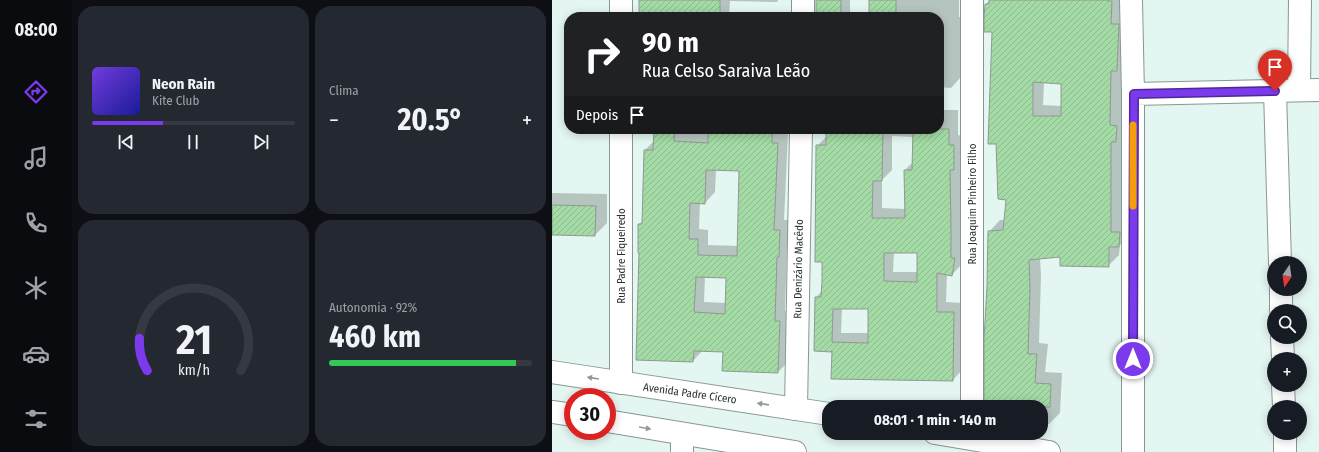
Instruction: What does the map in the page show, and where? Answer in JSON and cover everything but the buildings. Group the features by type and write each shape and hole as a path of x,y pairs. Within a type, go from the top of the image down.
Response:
{"main road":[{"path":"621,0 621,12"},
{"path":"803,0 803,12"},
{"name":"Rua Joaquim Pinheiro Filho","path":"972,0 972,400"},
{"path":"1131,0 1134,94 1133,452"},
{"path":"1134,94 1309,90 1300,0"},
{"path":"1275,91 1280,256"},
{"name":"Rua Padre Fiqueiredo","path":"621,134 621,383"},
{"name":"Rua Denizário Macêdo","path":"796,409 801,134"},
{"name":"Avenida Padre Cícero","path":"552,372 822,413"},
{"path":"552,412 564,414"},
{"path":"616,424 682,443 795,452"},
{"path":"991,440 1049,452"},
{"path":"1285,440 1285,452"}],"slow traffic":[{"path":"1133,125 1133,206"}],"route":[{"path":"1133,359 1134,94 1275,91"}]}
